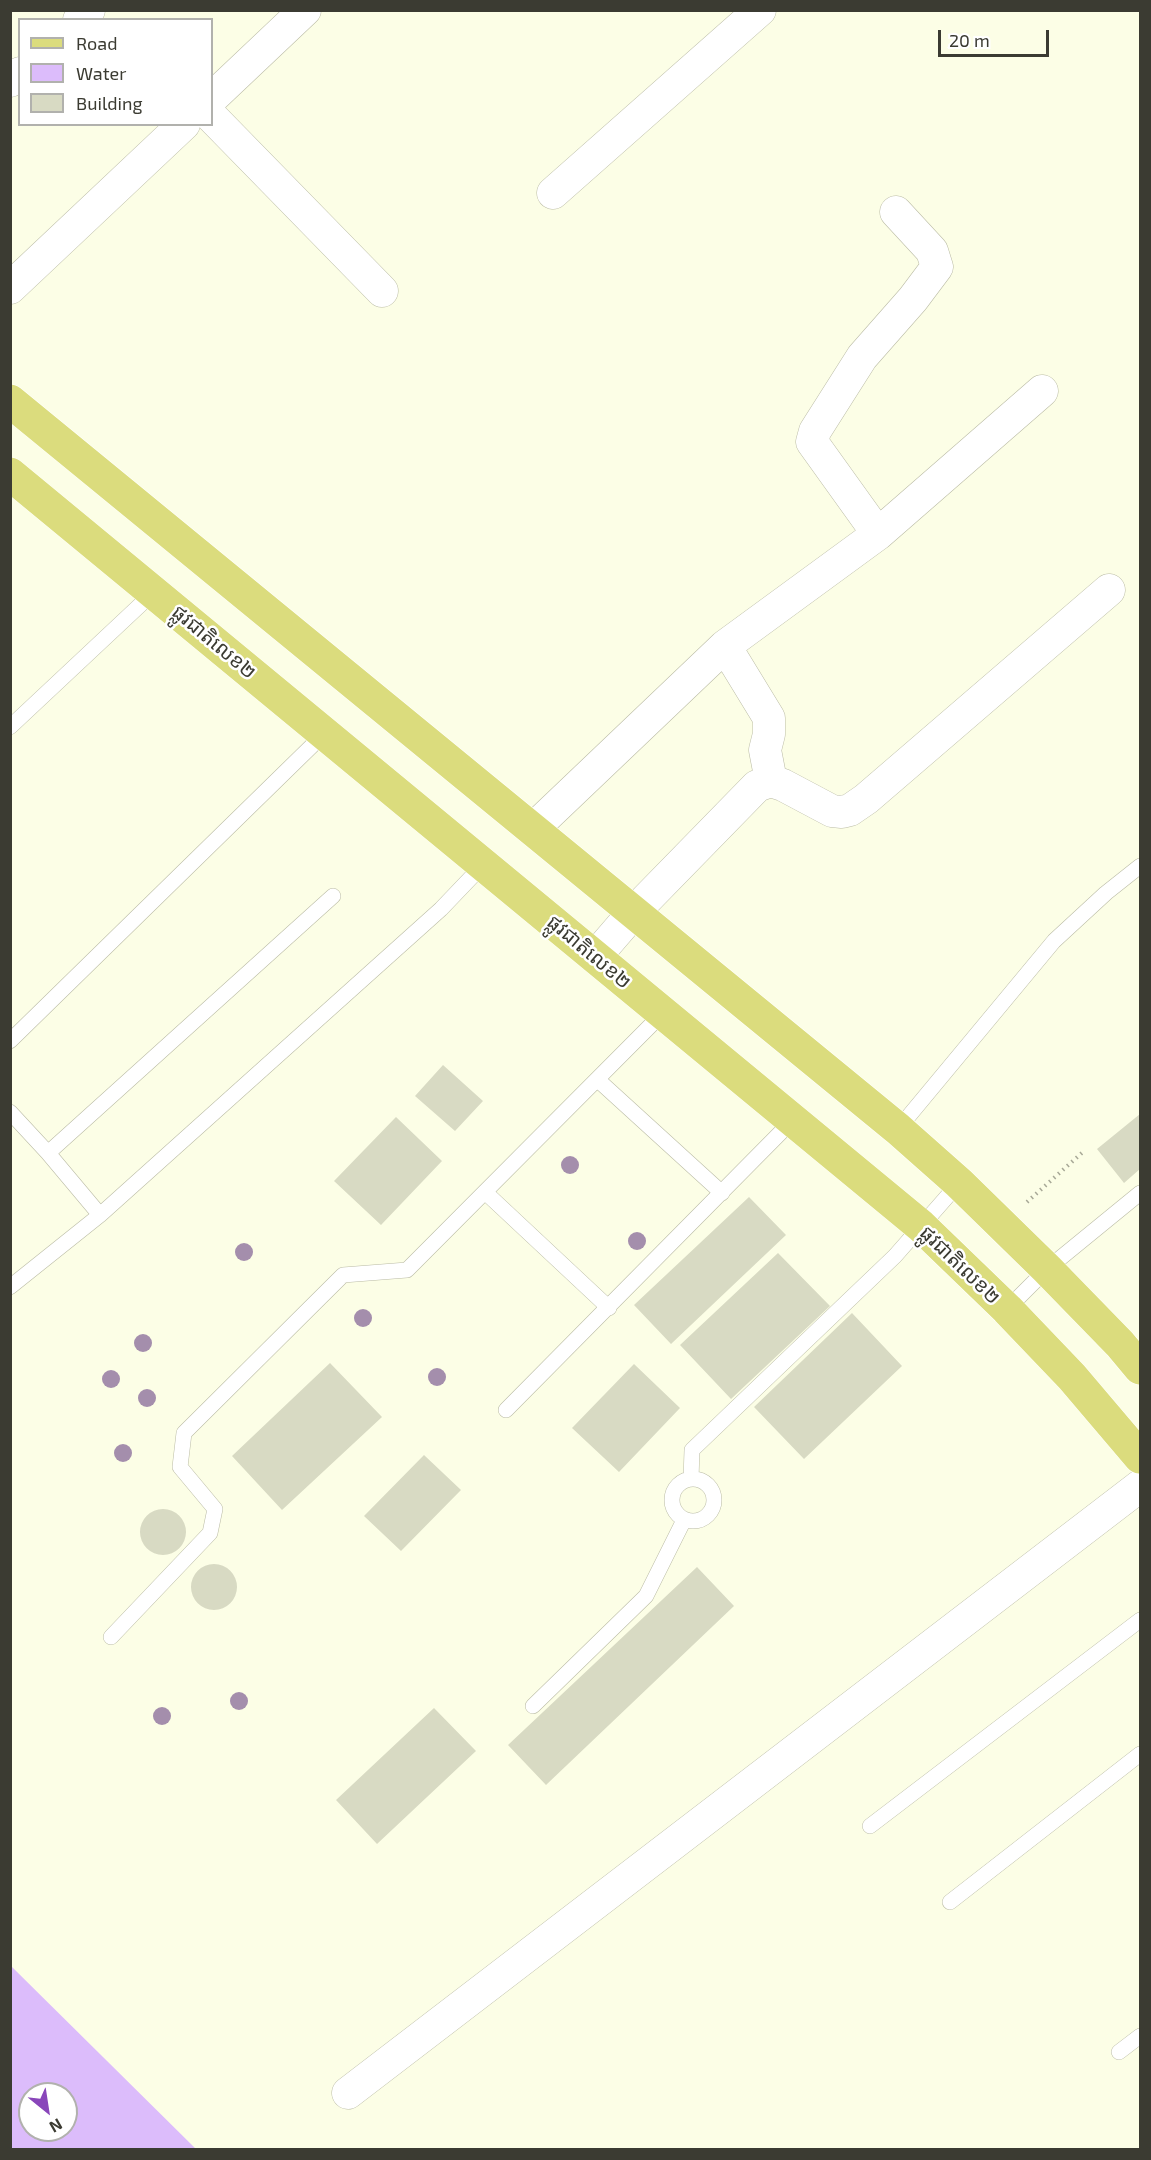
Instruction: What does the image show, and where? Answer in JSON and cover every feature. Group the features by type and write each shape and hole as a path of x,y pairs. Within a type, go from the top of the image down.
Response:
{"main road":[{"path":"10,401 898,1129 959,1183 1047,1269 1120,1344 1140,1368"},
{"name":"ផ្លូវជាតិលេខ២","path":"10,474 921,1226 1072,1377 1140,1457"}],"street":[{"path":"213,97 305,10"},
{"path":"553,192 759,10"},
{"path":"213,118 382,291"},
{"path":"10,288 182,126"},
{"path":"878,534 812,442 815,431 862,357 913,299 937,267 932,251 896,212"},
{"path":"533,829 725,646 878,534 1042,391"},
{"path":"594,957 633,913 757,786 771,781 832,811 850,810 866,800 1109,590"},
{"path":"725,646 769,718 769,734 765,750 771,781"},
{"path":"348,2093 1140,1486"}],"lane":[{"path":"10,728 154,592"},
{"path":"10,1041 325,733"},
{"path":"10,1287 100,1215 441,909 483,865"},
{"path":"898,1129 1054,941 1106,893 1140,866"},
{"path":"48,1153 333,896"},
{"path":"111,1637 210,1533 215,1509 180,1467 184,1433 343,1275 407,1270 663,1013"},
{"path":"598,1080 722,1193"},
{"path":"10,1112 100,1215"},
{"path":"506,1410 793,1120"},
{"path":"691,1479 692,1450 896,1256 959,1183"},
{"path":"485,1192 609,1308"},
{"path":"1006,1309 1047,1269 1140,1193"},
{"path":"691,1479 702,1480 711,1487 714,1498 712,1509 705,1518 695,1522 684,1520 675,1513 671,1502 673,1491 680,1483 691,1479"},
{"path":"533,1706 646,1596 684,1520"},
{"path":"870,1826 1140,1620"},
{"path":"950,1902 1140,1754"},
{"path":"1119,2052 1140,2036"}],"path":[{"path":"1002,1225 1083,1152"}],"water":[{"path":"11,1966 196,2149 11,2149"}],"building":[{"path":"443,1065 483,1101 455,1131 415,1096"},
{"path":"1140,1114 1140,1169 1124,1183 1097,1149"},
{"path":"396,1117 442,1161 381,1225 334,1181"},
{"path":"749,1197 786,1235 671,1344 634,1305"},
{"path":"778,1253 830,1306 731,1399 680,1345"},
{"path":"852,1313 902,1366 804,1459 754,1407"},
{"path":"330,1363 382,1417 282,1510 232,1456"},
{"path":"634,1364 680,1408 619,1472 572,1428"},
{"path":"424,1455 461,1490 401,1551 364,1516"},
{"path":"163,1509 179,1516 186,1532 179,1548 163,1555 147,1548 140,1532 147,1516"},
{"path":"214,1564 230,1571 237,1587 230,1603 214,1610 198,1603 191,1587 198,1571"},
{"path":"697,1567 734,1606 546,1785 508,1745"},
{"path":"434,1708 476,1751 377,1844 336,1800"}]}
